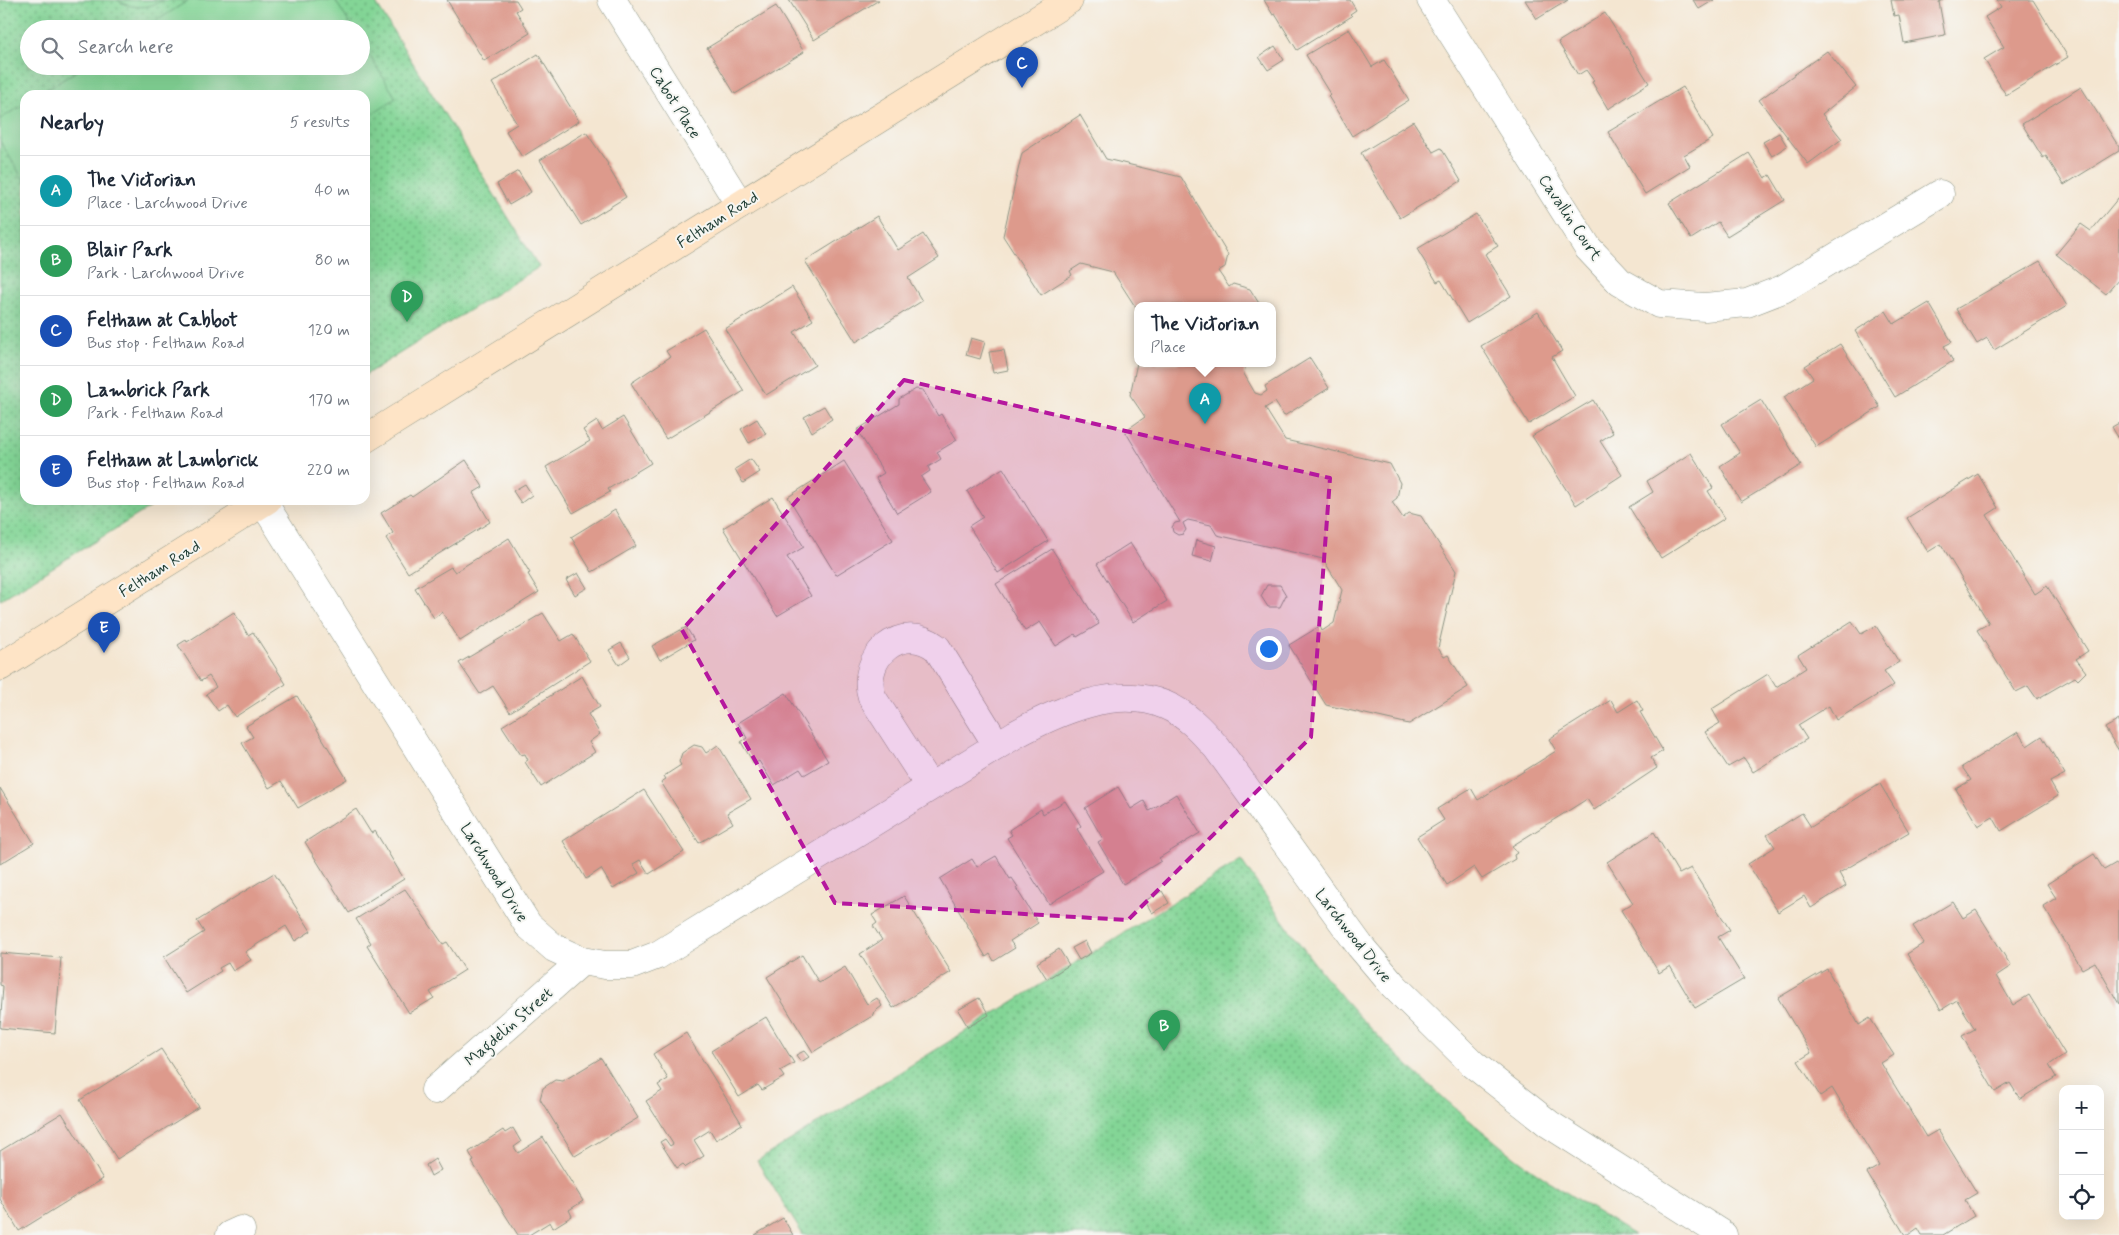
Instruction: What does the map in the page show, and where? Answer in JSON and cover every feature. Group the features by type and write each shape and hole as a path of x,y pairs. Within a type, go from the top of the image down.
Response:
{"street":[{"name":"Cabot Place","path":"612,0 740,205"},
{"name":"Feltham Road","path":"370,436 1069,0"},
{"name":"Cavallin Court","path":"1432,0 1588,248 1620,282 1659,304 1705,308 1747,303 1783,289 1940,194"},
{"name":"Feltham Road","path":"0,667 259,505"},
{"name":"Larchwood Drive","path":"267,505 528,925 554,948 582,961 605,965 632,965 658,955 1023,730 1058,713 1103,701 1140,699 1166,705 1180,712 1194,723 1228,760 1300,865 1360,946 1394,986 1473,1064 1549,1124 1723,1235"},
{"path":"930,787 872,697 869,688 870,670 881,652 889,644 911,638 930,642 937,648 997,745"},
{"name":"Magdelin Street","path":"435,1090 582,961"}],"highlighted area":[{"path":"904,380 1330,478 1311,737 1128,920 835,903 682,630"}],"green space":[{"path":"0,0 374,0 539,267 370,372 370,90 20,90 20,505 154,505 0,600"},
{"path":"117,0 163,0 152,5 140,7 128,5"},
{"path":"189,0 335,0 347,20 158,20"},
{"path":"370,56 396,98 370,115 370,90 47,90 70,75 370,75"},
{"path":"20,107 20,174 0,141 0,119"},
{"path":"1241,860 1298,941 1343,999 1411,1068 1502,1147 1534,1171 1634,1235 803,1235 757,1161"}],"building":[{"path":"447,0 516,0 521,8 516,11 530,33 484,61"},
{"path":"789,0 879,0 814,40"},
{"path":"1264,0 1350,0 1356,10 1350,14 1352,16 1297,50"},
{"path":"1525,0 1568,0 1537,19"},
{"path":"1693,0 1714,0 1699,9"},
{"path":"1891,0 1944,0 1939,2 1945,35 1904,43 1899,15 1894,16"},
{"path":"1997,0 2033,0 2068,57 2006,95 1984,59 2004,47 1985,17 2001,7"},
{"path":"776,6 804,52 735,94 707,48"},
{"path":"1605,13 1649,83 1608,109 1592,82 1594,81 1586,70 1578,75 1558,42"},
{"path":"1349,29 1372,67 1384,60 1409,100 1352,136 1328,96 1330,94 1306,55"},
{"path":"1275,46 1284,60 1268,70 1259,57"},
{"path":"1827,51 1856,87 1822,114 1842,139 1808,164 1759,100"},
{"path":"538,54 579,121 522,157 506,131 517,124 492,83"},
{"path":"1683,87 1713,138 1684,155 1690,166 1645,194 1608,132"},
{"path":"2081,87 2119,147 2119,151 2064,185 2046,156 2043,158 2022,124"},
{"path":"1080,115 1106,159 1181,177 1228,255 1225,267 1218,271 1229,287 1233,284 1250,289 1258,302 1134,302 1134,305 1113,272 1081,264 1070,271 1072,275 1041,295 1003,236 1022,153"},
{"path":"1413,121 1433,152 1441,148 1461,181 1400,218 1361,153"},
{"path":"586,132 608,164 626,197 581,225 540,160"},
{"path":"1779,133 1787,146 1772,156 1763,142"},
{"path":"1749,153 1765,178 1770,175 1785,200 1727,236 1718,222 1691,239 1669,203"},
{"path":"518,171 531,192 509,205 497,184"},
{"path":"2119,197 2119,279 2106,294 2056,254 2081,224 2091,231"},
{"path":"1476,214 1498,246 1485,254 1511,296 1467,323 1441,280 1437,282 1417,249"},
{"path":"877,216 898,250 923,234 939,258 908,278 922,301 856,342 805,261"},
{"path":"2040,261 2067,306 1994,350 1987,338 1977,344 1956,309"},
{"path":"792,287 813,320 794,332 815,365 766,395 725,329"},
{"path":"1929,303 1952,342 1944,346 1953,361 1895,397 1855,331 1886,311 1894,324"},
{"path":"1538,312 1562,351 1552,357 1575,396 1529,424 1481,346"},
{"path":"704,328 744,391 666,439 631,383 670,357 666,351"},
{"path":"971,338 985,342 980,359 966,355"},
{"path":"1840,344 1880,407 1816,447 1784,397 1813,378 1805,366"},
{"path":"1004,350 1008,370 993,373 989,352"},
{"path":"1310,358 1329,388 1284,416 1275,402 1265,408 1285,440 1390,464 1400,483 1397,498 1392,502 1403,518 1409,513 1421,516 1456,571 1438,648 1444,657 1448,655 1468,687 1409,724 1326,705 1289,645 1320,626 1322,631 1334,623 1342,590 1323,559 1217,535 1211,525 1188,520 1183,523 1186,530 1183,534 1178,535 1173,532 1172,527 1175,523 1180,522 1125,431 1145,417 1130,395 1136,367 1245,367 1244,374 1255,393 1261,395 1267,391 1265,386"},
{"path":"916,389 923,390 938,416 941,414 957,440 937,452 941,459 928,467 930,471 921,477 931,492 897,513 876,478 884,473 857,430 899,404 899,399"},
{"path":"1593,400 1613,433 1600,441 1622,475 1576,505 1532,436"},
{"path":"1761,400 1801,465 1741,502 1720,466 1740,453 1722,424"},
{"path":"824,406 832,419 812,432 804,417"},
{"path":"623,417 651,463 608,489 610,492 573,513 546,467 590,441 583,430 597,421 602,430"},
{"path":"757,419 766,434 749,443 741,429"},
{"path":"2119,423 2119,439 2112,427"},
{"path":"1691,453 1713,488 1708,491 1725,518 1661,558 1629,507 1653,492 1647,481"},
{"path":"751,459 760,472 743,483 735,469"},
{"path":"466,460 483,487 473,493 490,522 408,573 386,538 393,533 381,513 410,495 412,497"},
{"path":"844,461 893,540 836,575 788,497"},
{"path":"1003,468 1048,541 998,573 969,526 983,517 967,491"},
{"path":"1978,474 1998,508 1987,515 2035,594 2047,586 2088,651 2076,659 2086,672 2078,680 2075,677 2037,699 2028,686 2016,692 1977,630 1989,623 1941,544 1928,552 1907,518"},
{"path":"525,484 532,495 521,503 513,491"},
{"path":"773,497 804,547 787,557 811,596 777,616 723,528"},
{"path":"615,510 636,546 592,572 571,537"},
{"path":"509,538 539,592 460,641 442,612 434,618 415,588 451,567 455,572"},
{"path":"1196,540 1216,546 1212,561 1192,556"},
{"path":"1130,543 1167,601 1133,622 1097,564"},
{"path":"1052,549 1099,624 1077,637 1075,634 1056,646 1040,622 1025,631 996,584"},
{"path":"578,573 587,588 575,595 566,580"},
{"path":"1267,585 1280,585 1286,595 1280,607 1268,607 1261,596"},
{"path":"234,612 248,635 253,632 286,684 235,717 227,705 218,711 206,694 216,687 209,676 201,681 178,645 186,640 187,642"},
{"path":"543,613 561,641 573,634 590,661 510,712 493,686 480,694 459,663"},
{"path":"1852,621 1861,634 1876,626 1899,662 1884,671 1894,685 1836,720 1829,706 1798,725 1807,739 1753,772 1744,758 1728,767 1705,732 1720,723 1712,709 1768,674 1776,687 1806,668 1798,655"},
{"path":"686,627 694,640 660,660 652,646"},
{"path":"621,643 630,657 619,665 609,650"},
{"path":"582,676 600,707 588,714 600,734 589,742 595,752 541,787 525,762 528,760 525,754 521,755 502,726"},
{"path":"786,693 828,761 804,775 800,769 774,785 759,761 754,764 741,742 747,738 738,723"},
{"path":"297,696 347,779 298,808 281,781 269,788 242,743 253,737 246,726"},
{"path":"1611,700 1618,712 1637,700 1643,711 1640,712 1663,751 1651,758 1657,768 1594,810 1587,799 1512,846 1517,853 1514,855 1515,859 1482,879 1474,867 1447,885 1417,837 1444,820 1437,809 1471,788 1478,800 1556,751 1549,739"},
{"path":"2119,720 2119,751 2105,728"},
{"path":"2018,732 2027,746 2042,736 2065,774 2050,782 2058,796 2001,831 1993,817 1978,826 1956,789 1971,780 1962,767"},
{"path":"694,745 702,747 706,753 718,745 751,799 727,813 733,823 699,843 661,782 666,779 664,776 681,765 679,762 682,753"},
{"path":"1880,784 1909,832 1839,873 1846,886 1811,908 1804,896 1778,912 1748,864 1775,847 1767,835 1802,813 1811,827"},
{"path":"1118,787 1131,809 1144,801 1149,811 1176,794 1200,833 1159,858 1161,861 1123,884 1098,842 1103,839 1085,808"},
{"path":"0,788 34,843 0,864"},
{"path":"644,790 684,852 649,874 640,860 633,864 639,873 613,889 601,869 586,879 563,841"},
{"path":"1065,801 1081,826 1077,829 1103,871 1049,904 1007,838 1012,835 1009,830 1041,809 1043,814"},
{"path":"356,809 371,833 375,831 404,879 349,913 305,842"},
{"path":"1654,832 1679,874 1691,868 1730,930 1718,937 1744,979 1695,1008 1670,966 1659,973 1621,910 1633,903 1607,862"},
{"path":"2094,854 2104,870 2116,863 2119,868 2119,1004 2095,962 2082,969 2043,906 2056,898 2047,884"},
{"path":"996,856 1010,879 1012,878 1018,887 1016,888 1038,923 1010,941 1015,948 994,961 990,954 986,957 940,879 972,859 977,867"},
{"path":"274,873 311,931 295,941 286,926 245,952 251,960 233,971 228,963 219,968 221,971 186,993 164,957 204,932 197,921"},
{"path":"405,889 443,944 447,942 465,970 430,992 434,998 409,1013 367,946 371,943 356,919"},
{"path":"1162,891 1169,903 1152,913 1145,901"},
{"path":"904,896 951,972 893,1008 860,954 882,940 873,926 877,923 872,915"},
{"path":"1953,902 1963,918 1976,910 2011,966 1996,976 2013,1005 2029,995 2065,1054 2049,1065 2056,1077 2020,1099 2010,1083 1995,1092 1962,1036 1975,1029 1957,1000 1941,1010 1907,954 1924,943 1913,926"},
{"path":"1085,941 1091,953 1079,960 1072,948"},
{"path":"1059,949 1069,965 1047,979 1037,963"},
{"path":"0,953 61,958 55,1033 0,1028 3,986 0,985"},
{"path":"802,955 819,983 845,967 867,1004 877,998 882,1006 873,1013 874,1015 813,1052 767,977"},
{"path":"1827,969 1859,1025 1870,1018 1894,1055 1881,1063 1926,1137 1938,1130 1977,1193 1965,1200 1974,1216 1943,1235 1922,1235 1918,1228 1905,1235 1867,1173 1879,1166 1832,1088 1820,1096 1798,1061 1811,1053 1778,998"},
{"path":"979,998 989,1015 968,1027 958,1010"},
{"path":"766,1017 794,1063 780,1071 784,1077 762,1090 758,1085 739,1097 711,1051"},
{"path":"686,1033 742,1124 716,1140 710,1130 694,1140 704,1156 686,1167 683,1164 677,1168 660,1142 665,1139 670,1146 673,1144 646,1101 662,1091 658,1085 668,1079 653,1054"},
{"path":"161,1049 199,1107 117,1159 80,1100"},
{"path":"804,1051 809,1057 801,1062 796,1055"},
{"path":"601,1058 638,1118 575,1156 540,1099 543,1088 555,1080 563,1081"},
{"path":"62,1113 103,1179 19,1231 0,1199 0,1151"},
{"path":"513,1128 521,1142 514,1147 518,1153 543,1137 583,1201 569,1210 572,1216 553,1228 550,1222 529,1235 518,1235 472,1162 474,1161 469,1152 503,1130 505,1133"},
{"path":"435,1159 441,1170 431,1176 426,1165"},
{"path":"783,1218 793,1235 755,1235"}],"place":[{"name":"Feltham at Cabbot","path":"1022,88"},
{"name":"Lambrick Park","path":"407,322"},
{"name":"The Victorian","path":"1205,424"},
{"name":"Feltham at Lambrick","path":"104,653"},
{"name":"Blair Park","path":"1164,1051"}]}
